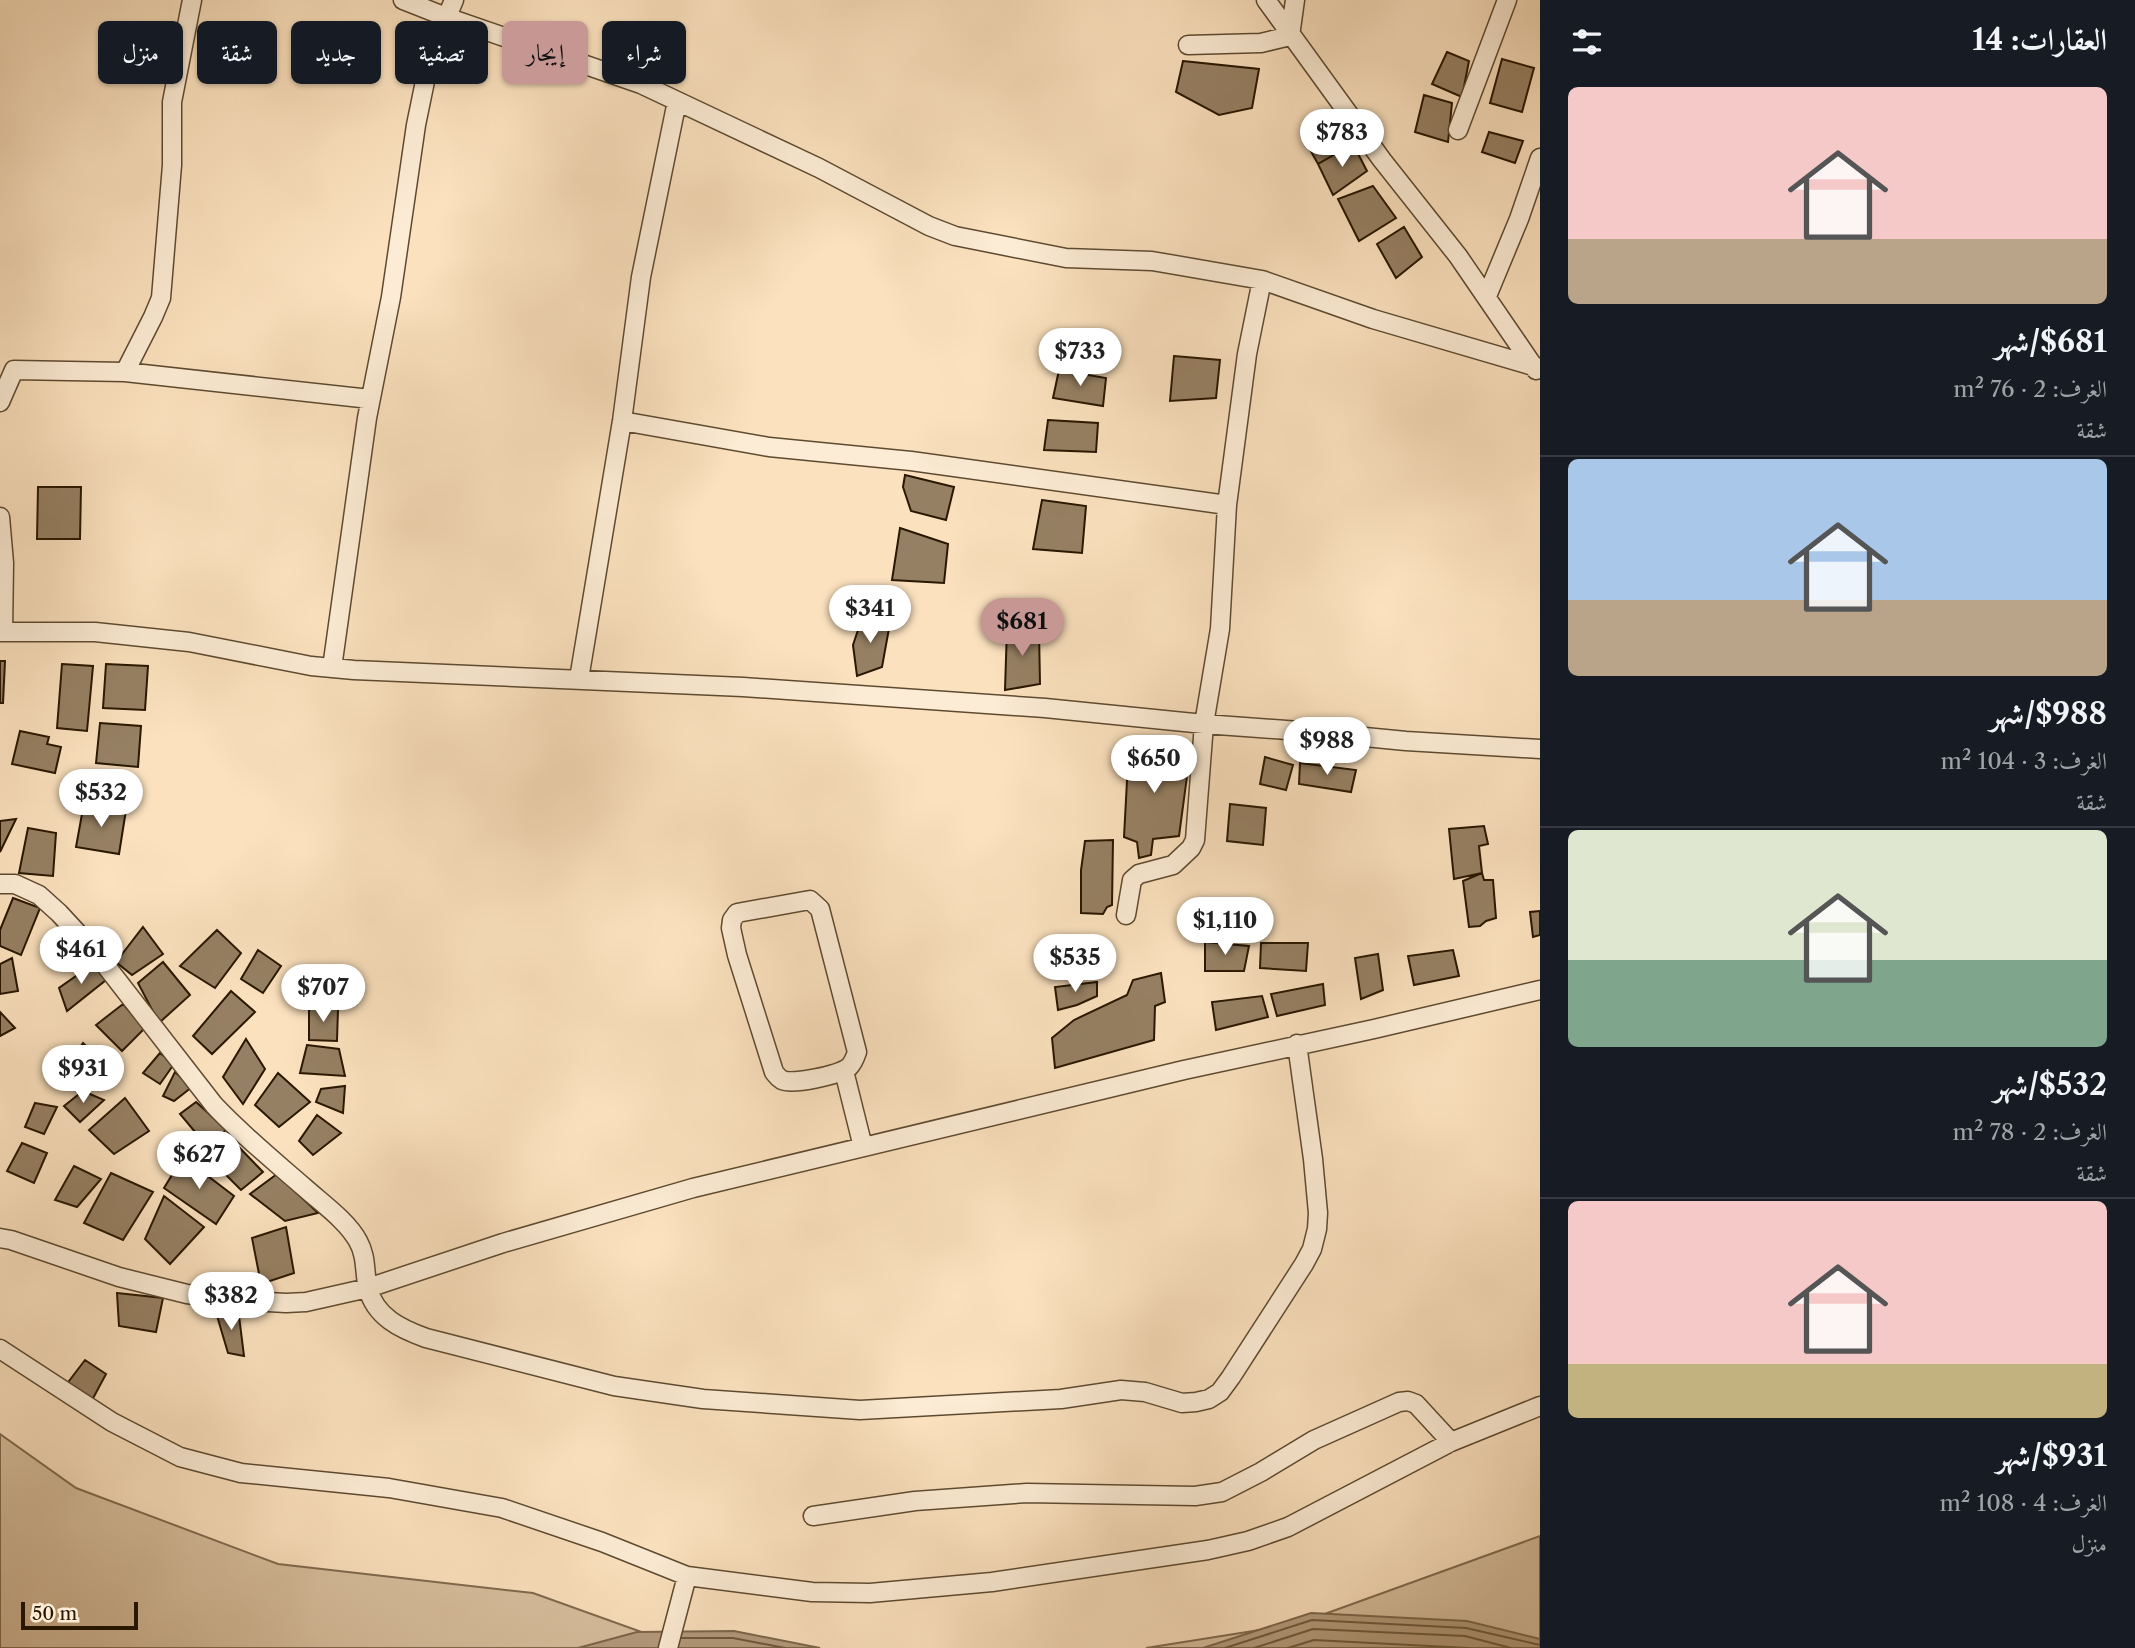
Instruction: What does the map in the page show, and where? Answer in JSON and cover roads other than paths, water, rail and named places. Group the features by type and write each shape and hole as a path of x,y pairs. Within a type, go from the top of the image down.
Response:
{"street":[{"path":"125,372 160,298 172,165 172,102 192,0"},
{"path":"402,0 593,66 677,101 819,168 929,226 955,236 1066,258 1152,261 1262,279 1373,319 1538,369"},
{"path":"332,668 370,399 391,297 416,125 430,57 454,0"},
{"path":"1266,0 1381,160 1433,221 1538,369"},
{"path":"1290,36 1295,0"},
{"path":"1458,130 1507,0"},
{"path":"1188,44 1261,43 1290,36"},
{"path":"579,679 622,421 641,277 677,101"},
{"path":"1487,296 1519,219 1540,158"},
{"path":"1126,915 1132,880 1139,874 1173,865 1191,848 1195,840 1204,724 1220,629 1227,505 1247,354 1262,279"},
{"path":"0,402 7,367 125,372 370,399"},
{"path":"622,421 769,447 911,461 1227,505"},
{"path":"0,517 4,563 1,632 95,632 188,642 332,668 729,686 1045,708 1406,741 1540,749"},
{"path":"0,884 15,884 39,895 59,913 96,953 214,1105 234,1126 332,1212 358,1240 366,1262 368,1287 374,1304 388,1320 404,1330 426,1338 576,1378 702,1399 860,1410 1061,1399 1121,1390 1145,1392 1182,1403 1209,1399 1220,1392 1231,1377 1312,1249 1318,1213 1297,1044"},
{"path":"810,901 820,909 857,1052 851,1066 844,1071 797,1082 785,1081 776,1075 737,956 731,928 737,913 810,901"},
{"path":"0,1238 119,1277 198,1296 286,1303 306,1302 368,1287 503,1243 693,1188 1297,1044 1540,990"},
{"path":"844,1071 863,1147"},
{"path":"0,1349 111,1422 180,1457 241,1473 389,1488 502,1508 602,1542 687,1576 812,1592 870,1593 992,1582 1208,1550 1248,1541 1287,1527 1451,1442 1540,1406"},
{"path":"813,1516 915,1501 1027,1493 1195,1496 1222,1492 1314,1440 1390,1405 1408,1401 1425,1412 1451,1442"},
{"path":"668,1648 687,1576"}],"water":[{"path":"1311,1613 1467,1621 1540,1639 1540,1648 1203,1648"},
{"path":"734,1631 820,1648 578,1648 637,1632"}]}
